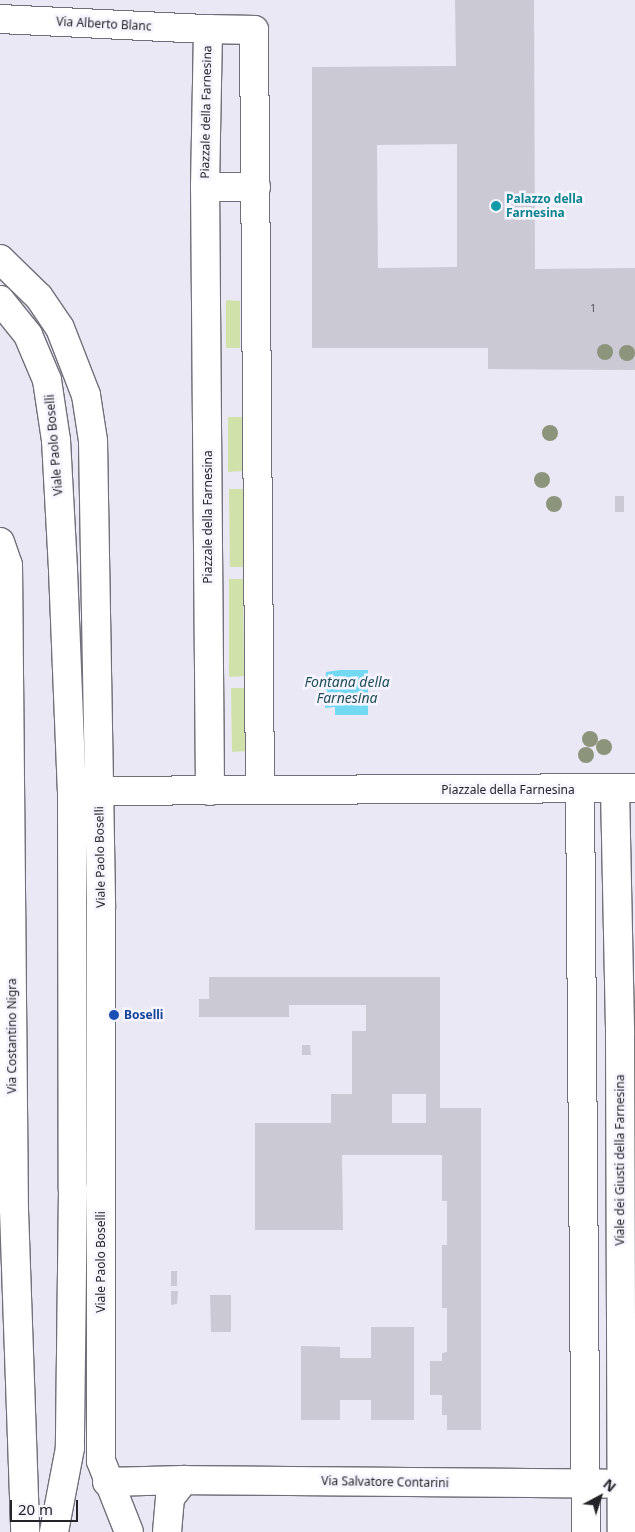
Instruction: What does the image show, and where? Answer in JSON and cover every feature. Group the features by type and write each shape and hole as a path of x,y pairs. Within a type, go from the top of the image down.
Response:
{"street":[{"name":"Via Alberto Blanc","path":"0,19 208,29"},
{"name":"Piazzale della Farnesina","path":"210,791 205,187 208,29 254,30 260,790"},
{"path":"205,187 256,187"},
{"name":"Viale Paolo Boselli","path":"0,259 38,297 60,328 88,402 93,441 86,791 72,908 70,1448 54,1532"},
{"name":"Viale Paolo Boselli","path":"0,300 36,349 51,397 56,440 86,791 101,908 100,1461 129,1532"},
{"name":"Via Costantino Nigra","path":"0,542 8,565 7,1210 25,1532"},
{"path":"580,789 586,1532"},
{"name":"Piazzale della Farnesina","path":"86,791 625,789"},
{"name":"Viale dei Giusti della Farnesina","path":"622,1532 629,1484 620,1244 620,1035 625,789"},
{"path":"72,908 101,908"},
{"path":"582,1034 620,1035"},
{"path":"584,1245 620,1244"},
{"path":"107,1482 184,1480"},
{"path":"167,1532 170,1498 184,1480"},
{"name":"Via Salvatore Contarini","path":"184,1480 629,1484"}],"green space":[{"path":"226,300 240,301 240,348 226,348"},
{"path":"228,417 242,417 243,471 228,472"},
{"path":"229,489 243,489 244,567 230,567"},
{"path":"229,579 243,579 244,676 229,677"},
{"path":"231,688 245,688 246,751 232,752"}],"water":[{"name":"Fontana della Farnesina","path":"368,670 368,715 335,715 335,707 325,708 326,672"}],"building":[{"name":"Palazzo della Farnesina","path":"455,0 534,0 535,269 635,268 635,370 488,369 488,348 312,348 312,67 456,66","holes":["457,144 457,267 378,268 377,145"]},
{"path":"615,496 624,496 624,512 615,512"},
{"path":"209,977 440,977 440,1108 481,1108 481,1430 447,1430 447,1415 442,1415 442,1395 430,1395 430,1361 442,1361 442,1353 447,1352 447,1308 442,1308 442,1245 447,1245 447,1201 442,1201 442,1155 342,1155 343,1230 255,1230 255,1123 331,1123 331,1094 352,1094 352,1031 366,1031 366,1005 289,1005 289,1017 199,1017 199,999 209,999","holes":["392,1094 426,1094 426,1123 392,1123"]},
{"path":"302,1045 310,1045 311,1055 302,1055"},
{"path":"171,1271 177,1271 177,1286 171,1286"},
{"path":"171,1291 178,1291 177,1304 171,1305"},
{"path":"210,1295 231,1295 231,1332 211,1332"},
{"path":"371,1327 414,1327 414,1420 371,1420 371,1400 340,1400 340,1420 301,1420 301,1346 340,1347 340,1358 371,1358"}],"place":[{"name":"Palazzo della Farnesina","path":"496,206"},
{"name":"Boselli","path":"114,1015"}]}
